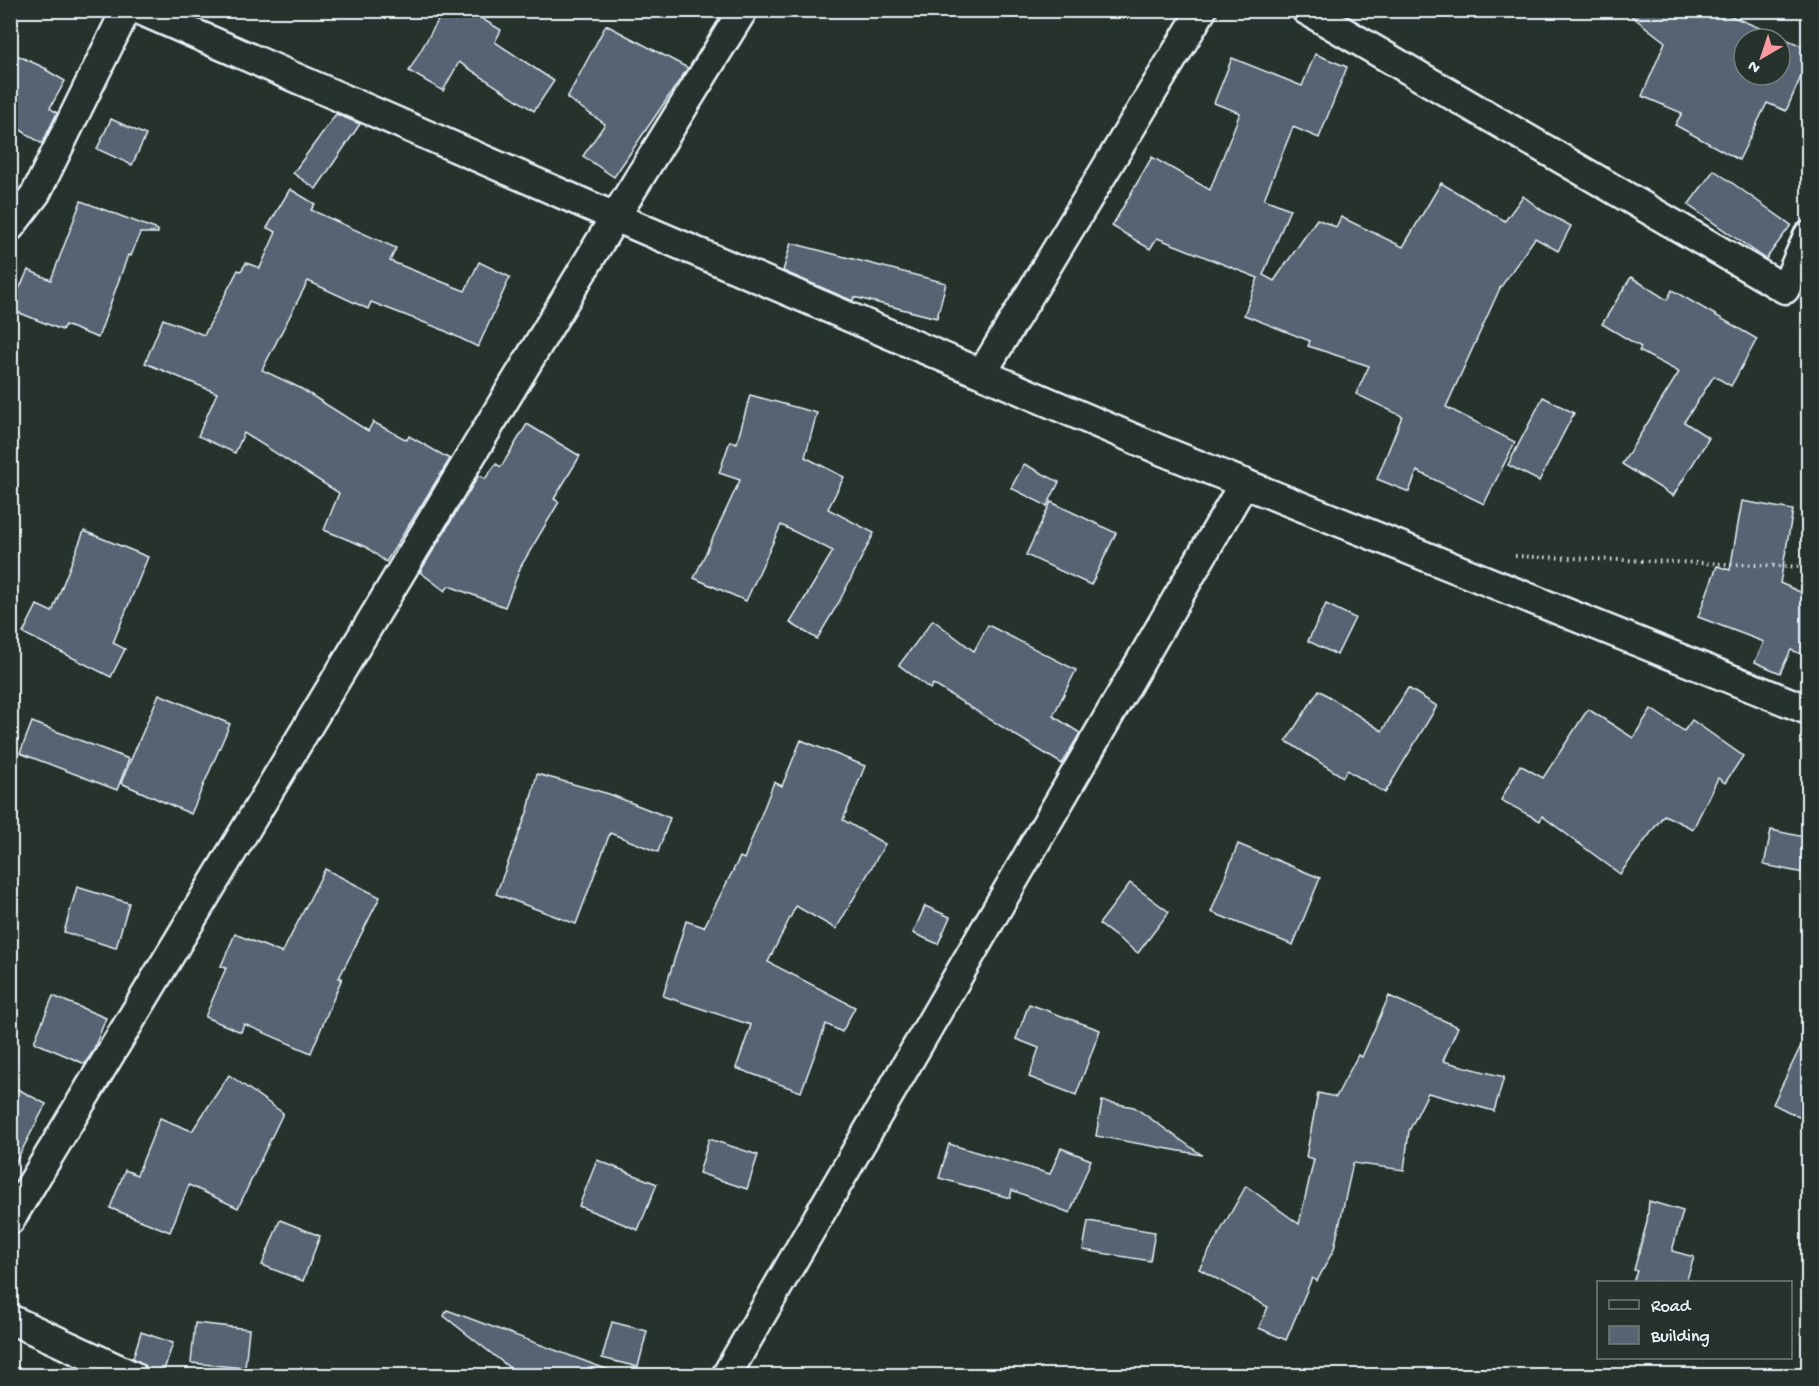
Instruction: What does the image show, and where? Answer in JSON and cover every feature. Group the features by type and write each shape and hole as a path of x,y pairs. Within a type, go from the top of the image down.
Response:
{"street":[{"path":"10,227 36,193 126,10"},
{"path":"140,10 982,374 1245,483 1809,710"},
{"path":"10,1220 615,217 743,10"},
{"path":"982,374 1202,10"},
{"path":"1306,10 1785,289 1809,236"},
{"path":"726,1376 1245,483"},
{"path":"10,1319 133,1376"}],"path":[{"path":"1511,555 1809,567"}],"building":[{"path":"444,10 467,10 501,30 495,42 554,81 534,111 459,62 443,91 409,71"},
{"path":"1624,10 1717,10 1757,27 1732,27 1732,87 1792,87 1792,42 1809,49 1809,58 1786,111 1767,103 1739,160 1675,125 1682,113 1642,96 1665,42"},
{"path":"606,25 688,68 614,177 583,156 605,124 567,98"},
{"path":"10,52 47,69 65,81 50,108 57,113 42,144 10,123"},
{"path":"1315,54 1347,67 1319,138 1293,127 1264,199 1290,209 1263,275 1274,281 1317,219 1336,227 1341,217 1403,247 1441,183 1505,221 1523,196 1543,211 1571,226 1558,251 1535,238 1500,288 1446,407 1515,442 1484,504 1417,471 1409,492 1377,479 1402,416 1356,394 1369,366 1308,346 1310,341 1244,315 1258,278 1157,238 1150,249 1112,226 1152,157 1210,190 1240,113 1214,103 1232,58 1302,86"},
{"path":"336,114 360,124 316,189 293,173"},
{"path":"111,119 146,135 132,165 97,149"},
{"path":"1714,170 1791,225 1766,259 1688,205"},
{"path":"290,189 315,204 311,210 396,248 390,261 465,291 479,262 510,277 478,347 441,329 371,302 368,309 308,281 262,370 300,388 368,431 373,422 407,440 409,436 450,459 386,562 366,547 324,530 339,493 244,433 235,453 198,436 217,393 145,363 163,319 204,335 238,270 241,271 246,263 260,268 276,232 267,228"},
{"path":"81,201 158,230 158,233 140,233 131,256 128,255 98,338 65,325 62,330 10,309 28,270 51,280"},
{"path":"791,243 946,283 937,318 854,297 853,301 783,271"},
{"path":"1631,277 1667,300 1672,290 1757,339 1731,386 1714,376 1684,422 1709,438 1673,496 1622,464 1679,372 1639,351 1641,347 1602,324"},
{"path":"750,395 817,413 805,457 844,477 828,509 874,533 839,602 817,639 790,623 833,551 781,525 746,601 694,578 740,480 719,473 730,441 737,443"},
{"path":"1543,397 1574,413 1539,481 1508,465"},
{"path":"527,424 580,456 554,499 559,502 521,566 505,607 449,586 445,591 420,572 479,475 485,479 496,464 501,467"},
{"path":"1024,464 1059,482 1047,506 1011,488"},
{"path":"1742,501 1793,510 1780,583 1809,596 1809,657 1791,650 1780,673 1755,662 1764,642 1698,617 1717,566 1730,570"},
{"path":"1051,502 1116,533 1091,585 1026,555"},
{"path":"84,531 148,557 113,643 125,649 111,677 23,633 37,605 52,612"},
{"path":"1326,604 1355,618 1337,655 1308,641"},
{"path":"933,620 974,651 988,625 1076,670 1053,716 1080,733 1062,764 933,684 930,689 899,665"},
{"path":"1408,688 1437,706 1385,793 1347,770 1343,777 1286,741 1319,690 1382,731"},
{"path":"159,694 230,724 191,814 121,783"},
{"path":"1588,709 1633,738 1651,709 1684,731 1692,720 1743,756 1725,783 1718,778 1693,829 1664,815 1620,874 1542,816 1540,821 1501,800 1520,765 1543,778"},
{"path":"32,722 129,759 117,790 20,753"},
{"path":"801,740 865,766 843,820 885,844 836,929 796,906 768,962 855,1007 842,1032 826,1024 801,1092 736,1068 751,1025 663,996 686,921 704,927 740,857 744,859 774,782 782,786"},
{"path":"537,774 609,794 670,818 658,852 610,833 576,924 496,894 528,810"},
{"path":"1771,830 1809,838 1809,874 1764,865"},
{"path":"1238,844 1320,878 1293,945 1211,912"},
{"path":"325,869 380,897 339,978 342,978 311,1053 244,1024 241,1032 205,1017 226,968 221,966 235,934 282,953"},
{"path":"1130,883 1169,912 1138,953 1099,924"},
{"path":"77,887 129,903 116,948 64,932"},
{"path":"925,906 950,917 938,944 913,933"},
{"path":"53,996 106,1018 93,1051 85,1064 34,1042"},
{"path":"1389,996 1458,1027 1443,1061 1504,1077 1494,1111 1428,1093 1409,1131 1404,1170 1353,1163 1334,1249 1317,1281 1312,1278 1286,1340 1259,1328 1268,1307 1199,1269 1246,1186 1299,1224 1314,1159 1306,1157 1318,1093 1336,1097 1358,1055 1362,1057"},
{"path":"1029,1004 1100,1030 1076,1095 1029,1077 1039,1048 1016,1039"},
{"path":"1809,1029 1809,1122 1773,1104"},
{"path":"229,1075 283,1113 238,1208 189,1185 170,1232 110,1208 125,1170 137,1175 160,1118 192,1131"},
{"path":"10,1085 46,1104 10,1173"},
{"path":"1102,1101 1134,1107 1202,1155 1096,1136"},
{"path":"709,1139 758,1155 747,1189 699,1173"},
{"path":"949,1144 1050,1174 1061,1148 1091,1160 1070,1213 1012,1190 1010,1198 939,1178"},
{"path":"597,1160 657,1184 638,1230 579,1206"},
{"path":"1649,1201 1683,1211 1672,1251 1694,1257 1686,1281 1633,1281 1637,1271 1634,1270 1647,1222"},
{"path":"280,1220 320,1236 303,1281 262,1265"},
{"path":"1088,1221 1155,1232 1150,1261 1083,1250"},
{"path":"447,1310 614,1372 613,1376 520,1376 444,1316"},
{"path":"612,1322 647,1331 638,1367 602,1358"},
{"path":"195,1323 249,1329 245,1368 191,1363"},
{"path":"141,1332 173,1343 162,1376 149,1376 146,1366 133,1358"}]}
